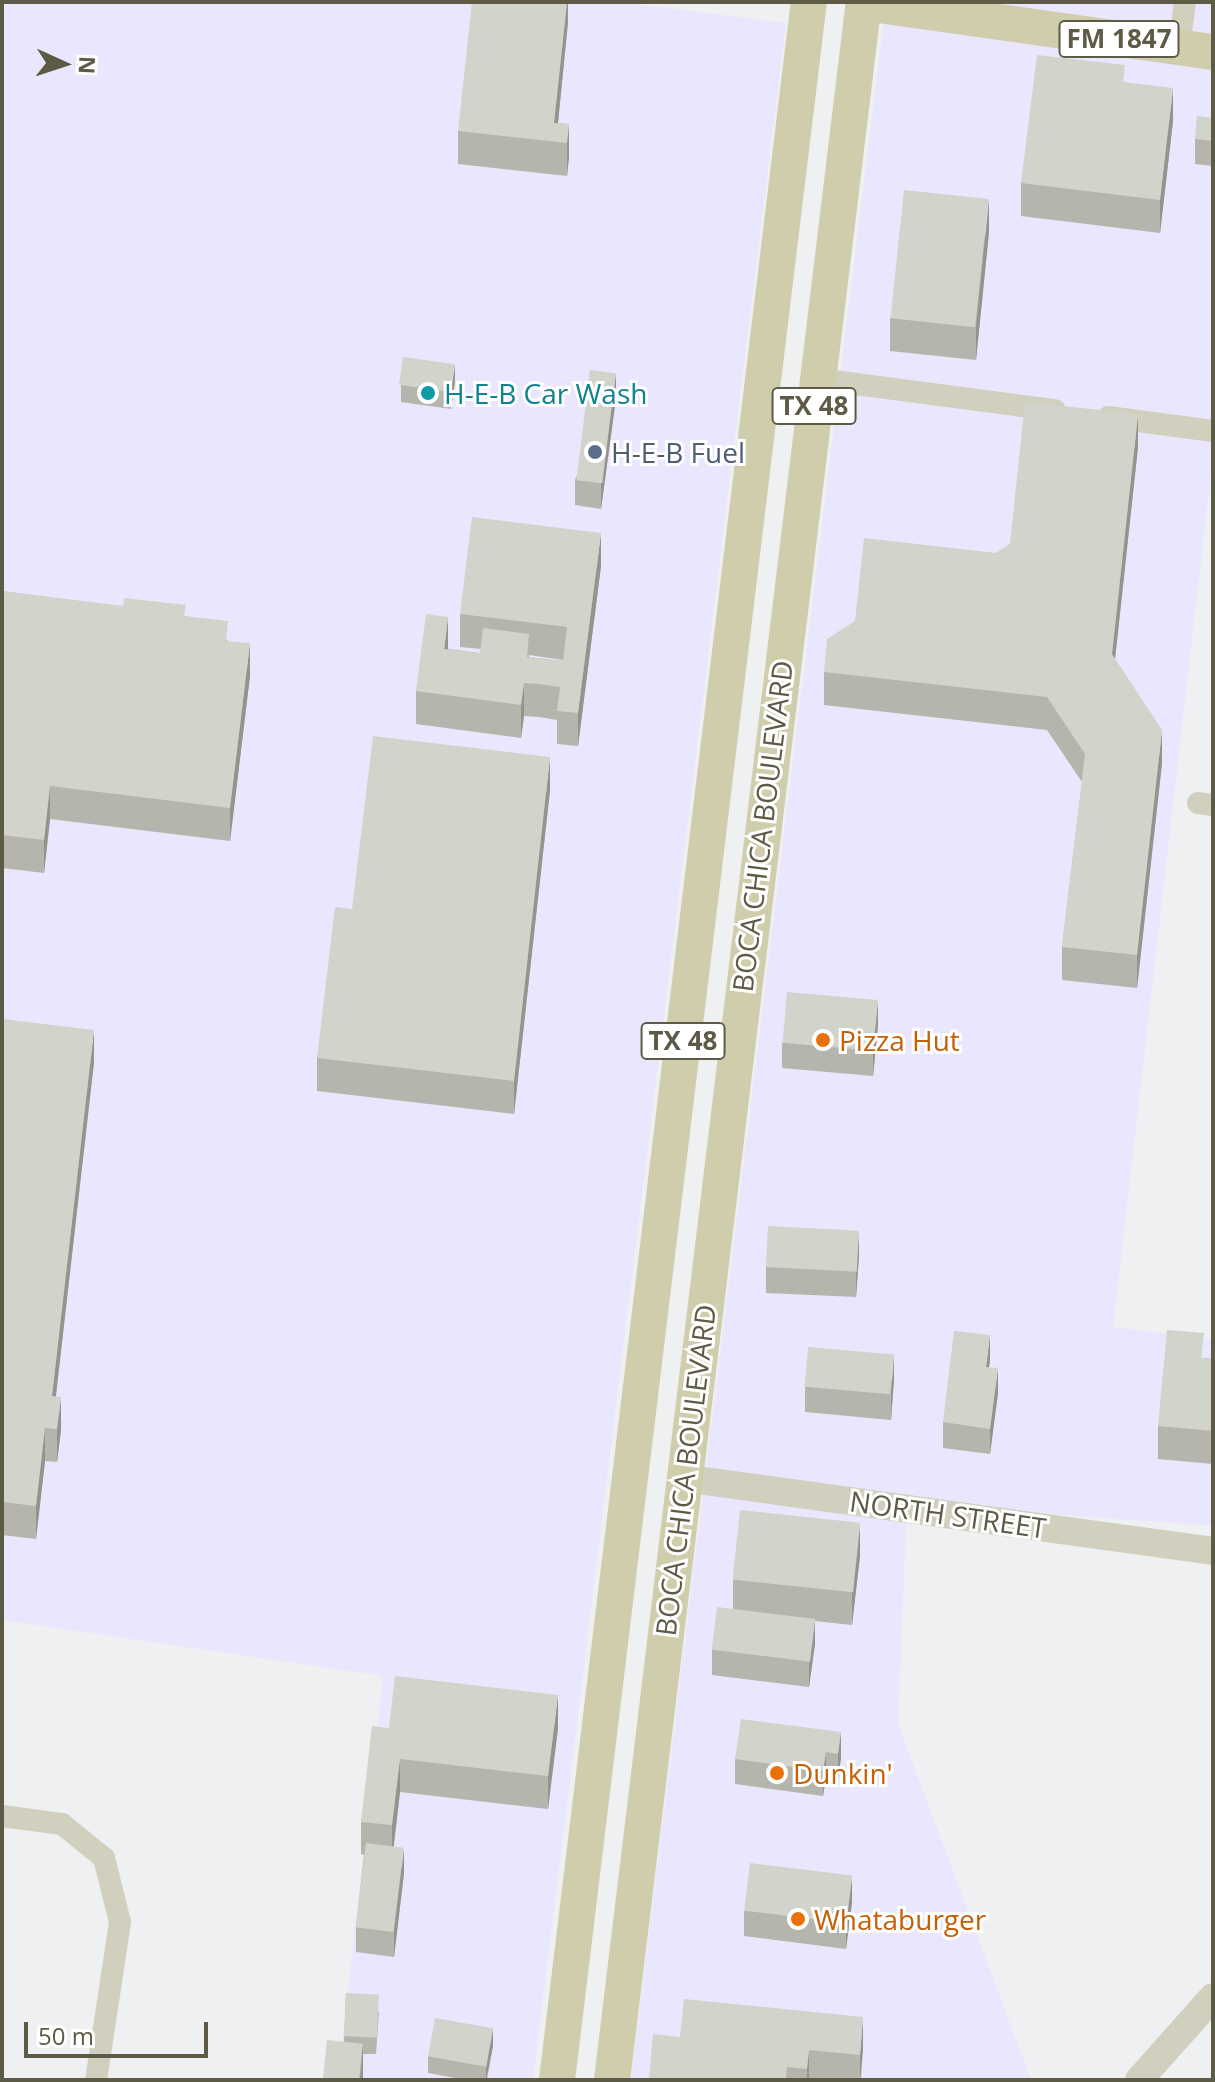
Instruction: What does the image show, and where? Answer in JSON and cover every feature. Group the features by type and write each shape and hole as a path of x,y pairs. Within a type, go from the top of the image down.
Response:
{"main road":[{"name":"BOCA CHICA BOULEVARD","path":"557,2080 809,2"},
{"name":"BOCA CHICA BOULEVARD","path":"612,2080 863,2"},
{"name":"FM 1847","path":"863,2 1196,50"},
{"path":"678,1084 699,1122 660,1436 670,1472 683,1478"},
{"path":"628,1500 643,1503 656,1527 614,1875 634,1903"}],"street":[{"path":"1185,2 1196,50"},
{"path":"818,379 1213,431"},
{"name":"NORTH STREET","path":"683,1478 1213,1551"},
{"path":"2,1816 62,1824 104,1858 120,1922 96,2080"},
{"path":"1139,2080 1213,1997"}],"shaded area":[{"path":"2,2 620,2 786,23 533,2080 338,2080 383,1676 2,1620"},
{"path":"886,2 1213,2 1213,456 1113,1327 1213,1339 1213,1526 907,1503 898,1724 1031,2080 631,2080"}],"building":[{"path":"472,2 567,2 554,123 569,124 567,143 458,131"},
{"path":"1037,55 1125,65 1123,82 1173,88 1160,200 1021,183"},
{"path":"1197,116 1213,118 1213,141 1195,139"},
{"path":"904,190 989,199 975,327 891,318"},
{"path":"403,357 454,364 451,392 399,385"},
{"name":"H-E-B Fuel","path":"590,370 616,373 602,483 576,480"},
{"path":"1025,402 1138,414 1112,654 1162,730 1137,955 1062,947 1085,754 1047,697 824,672 827,639 855,621 864,538 996,553 1010,544"},
{"path":"472,517 601,533 578,713 557,711 560,687 539,684 524,683 521,705 416,691 426,614 448,617 444,649 480,653 483,628 529,634 527,657 563,661 567,627 460,614"},
{"path":"2,591 123,606 124,598 186,605 184,616 228,621 226,641 250,643 230,808 50,786 44,840 2,835"},
{"path":"373,736 550,757 514,1081 317,1058 335,907 352,909"},
{"path":"787,992 878,1000 873,1051 783,1043"},
{"path":"2,1019 94,1030 52,1396 61,1397 57,1429 45,1428 36,1506 2,1502"},
{"path":"768,1226 859,1231 857,1272 766,1267"},
{"path":"1167,1330 1204,1333 1201,1358 1213,1359 1213,1431 1158,1426"},
{"path":"954,1331 990,1335 986,1367 998,1368 990,1429 943,1422"},
{"path":"808,1347 894,1354 890,1394 805,1387"},
{"path":"740,1510 860,1523 853,1592 733,1580"},
{"path":"717,1607 815,1619 810,1662 712,1650"},
{"path":"395,1676 558,1695 548,1776 400,1759 392,1825 361,1822 372,1726 389,1728"},
{"path":"741,1719 841,1732 838,1754 826,1752 823,1771 735,1759"},
{"path":"366,1843 404,1848 393,1932 356,1927"},
{"path":"750,1863 852,1876 846,1923 744,1911"},
{"path":"346,1993 379,1995 377,2038 344,2036"},
{"path":"684,1999 863,2017 860,2055 809,2050 807,2069 787,2067 786,2080 649,2080 653,2034 680,2037"},
{"path":"435,2018 493,2028 486,2067 428,2056"},
{"path":"327,2040 363,2044 359,2080 323,2080"}],"place":[{"name":"H-E-B Car Wash","path":"428,393"},
{"name":"H-E-B Fuel","path":"595,452"},
{"name":"Pizza Hut","path":"823,1040"},
{"name":"Dunkin'","path":"777,1773"},
{"name":"Whataburger","path":"798,1919"}]}
